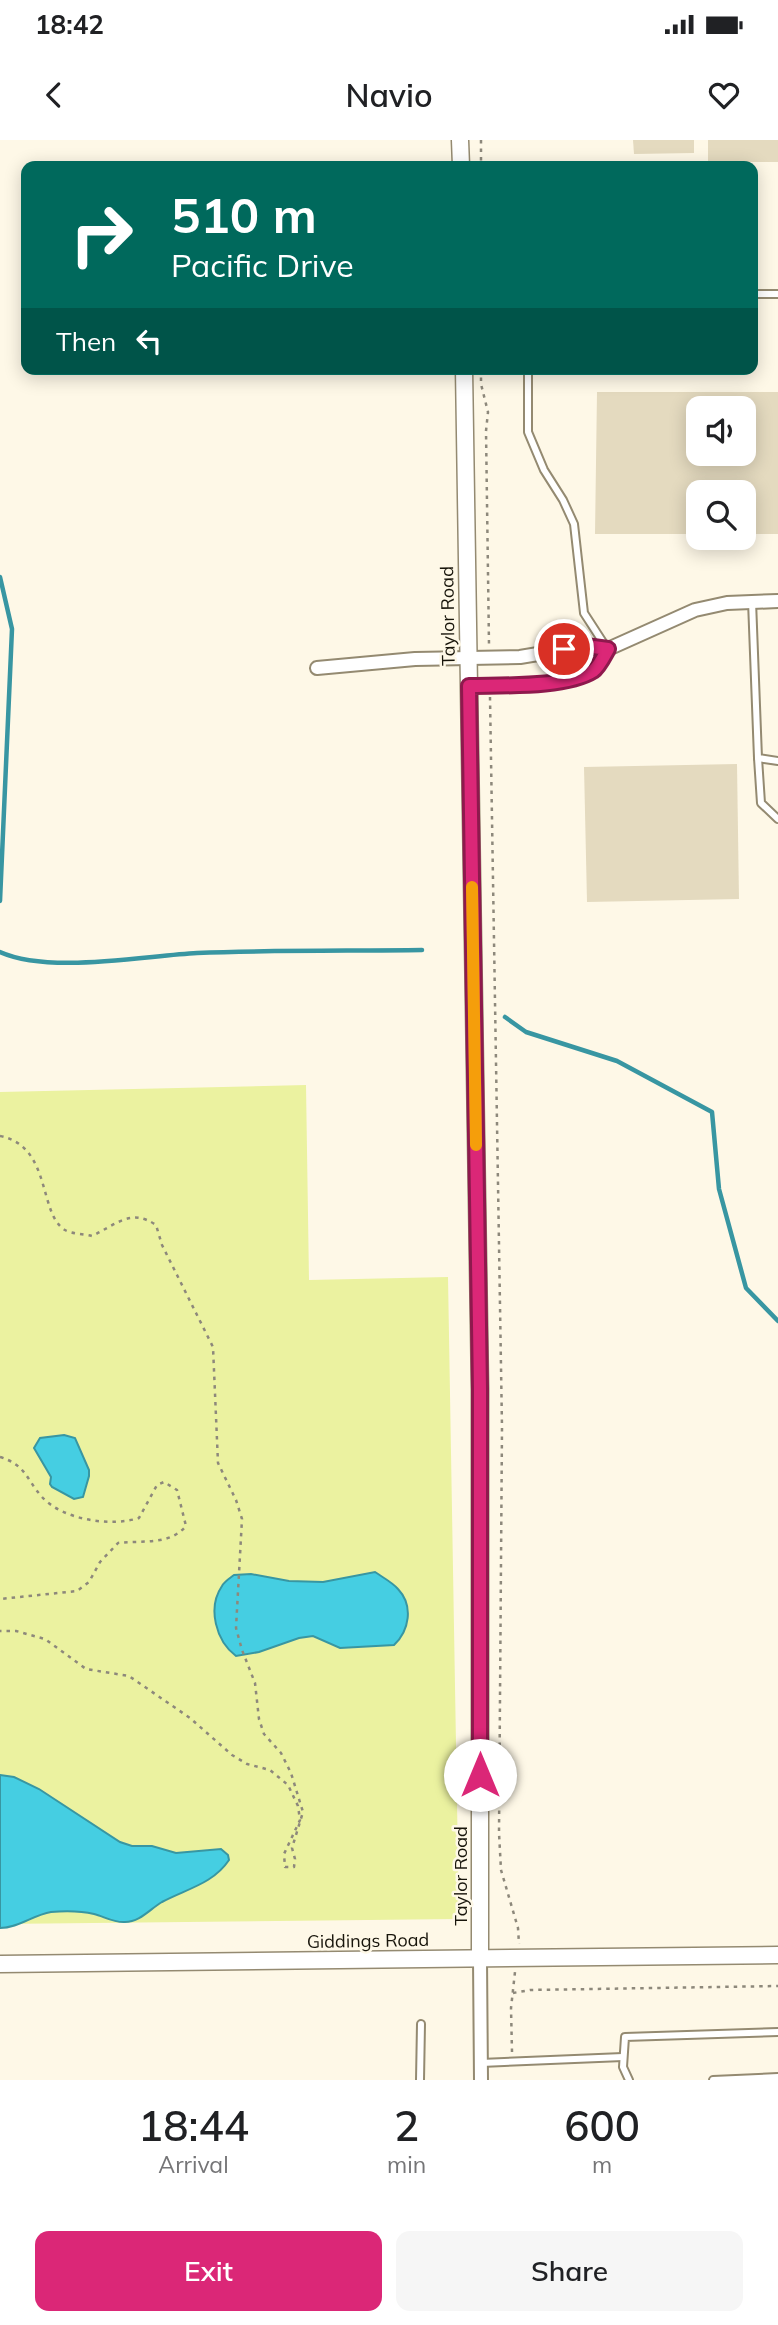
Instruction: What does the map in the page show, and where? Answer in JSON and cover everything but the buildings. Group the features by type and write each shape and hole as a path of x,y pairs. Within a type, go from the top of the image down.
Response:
{"street":[{"path":"460,140 461,161"},
{"name":"Taylor Road","path":"464,375 480,1389 481,2080"},
{"path":"317,668 423,658 520,657 586,646 608,649 695,610 727,603 778,601"},
{"path":"469,686 543,683 578,677 595,671 608,649"},
{"name":"Giddings Road","path":"0,1964 778,1955"}],"lane":[{"path":"758,294 778,294"},
{"path":"528,375 528,432 544,470 563,499 573,524 584,613 608,649"},
{"path":"751,601 761,803 778,819"},
{"path":"758,758 778,761"},
{"path":"420,2080 421,2024"},
{"path":"629,2080 623,2067 625,2037 778,2032"},
{"path":"481,2063 623,2057"},
{"path":"713,2080 778,2077"}],"path":[{"path":"481,140 481,161"},
{"path":"481,375 488,412 489,638"},
{"path":"490,700 502,1426 499,1833 501,1870 519,1938"},
{"path":"0,1136 22,1146 35,1161 54,1215 65,1230 92,1236 130,1217 143,1217 156,1225 162,1245 213,1347 218,1463 242,1519 236,1628 255,1683 259,1719 264,1734 281,1753 292,1773 303,1812 292,1848 294,1867 285,1867 284,1854 300,1820 298,1806 288,1785 270,1770 247,1764 232,1755 190,1718 129,1676 86,1668 45,1639 16,1631 0,1631"},
{"path":"0,1457 15,1461 41,1496 55,1509 111,1524 139,1518 157,1485 164,1482 177,1490 186,1526 180,1534 167,1539 118,1543 100,1562 89,1582 77,1591 0,1600"},
{"path":"512,2063 514,1986"},
{"path":"513,1993 530,1990 778,1986"}],"green space":[{"path":"306,1085 309,1280 448,1277 459,1919 0,1924 0,1092"}],"water":[{"path":"64,1435 75,1438 89,1470 83,1497 74,1499 52,1487 51,1477 34,1448 40,1438"},
{"path":"375,1572 396,1586 408,1610 406,1626 394,1645 340,1648 313,1636 236,1656 223,1642 219,1633 215,1614 217,1595 224,1583 234,1575 251,1574 289,1581 323,1582"},
{"path":"0,1775 14,1777 39,1789 120,1842 132,1846 152,1846 176,1853 221,1849 228,1855 229,1860 207,1880 130,1921 121,1922 84,1912 56,1912 0,1928"}],"waterway":[{"path":"0,577 12,629 0,901"},
{"path":"0,952 44,962 69,963 197,953 422,950"},
{"path":"505,1017 526,1032 617,1061 712,1112 719,1189 746,1288 778,1321"}],"slow traffic":[{"path":"472,887 476,1145"}],"route":[{"path":"480,1775 480,1389 469,686 543,683 578,677 595,671 608,649 586,646 564,649"}]}
